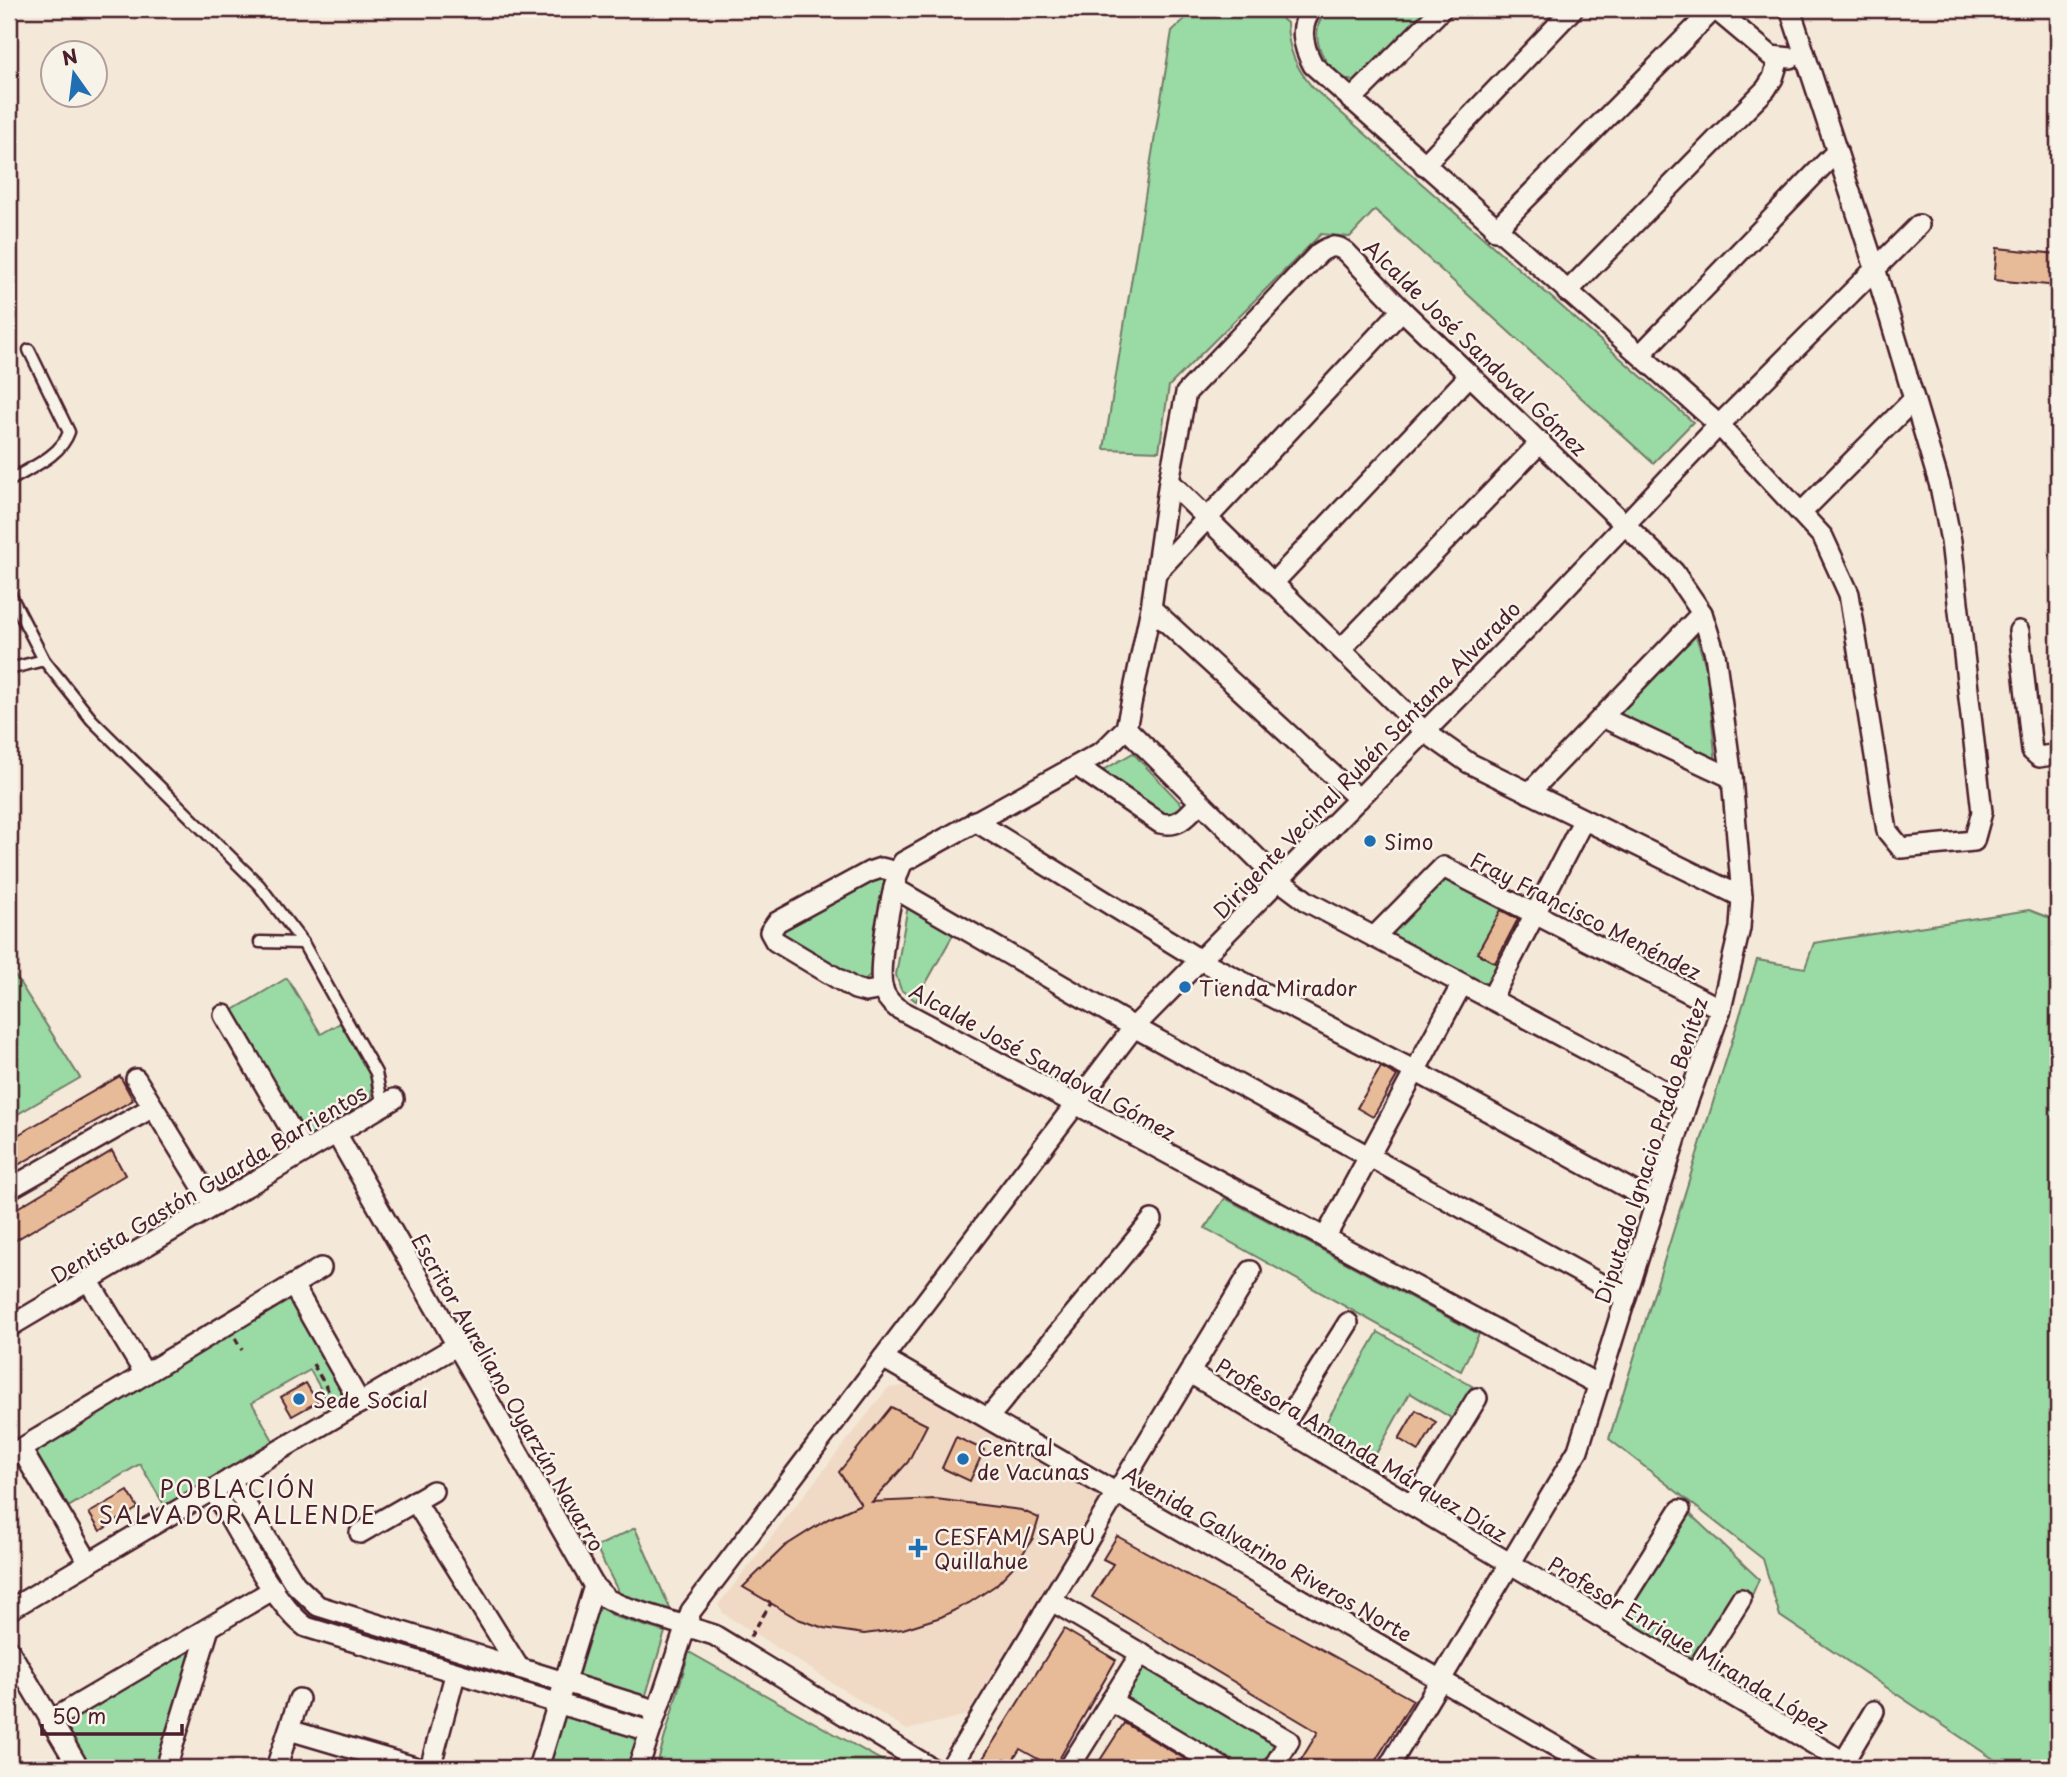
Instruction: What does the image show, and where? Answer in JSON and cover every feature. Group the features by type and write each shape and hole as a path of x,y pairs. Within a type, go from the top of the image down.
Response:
{"street":[{"path":"1312,9 1304,22 1305,51 1313,65 1495,230 1641,354 1718,425 1824,537 1849,594 1886,831 1901,848 1974,841 1982,812 1951,541 1940,486 1875,268 1790,9"},
{"path":"1351,100 1441,9"},
{"path":"1424,165 1573,9"},
{"path":"1495,230 1714,9 1757,45 1779,58 1806,58"},
{"path":"1567,292 1766,89 1773,78 1779,58"},
{"path":"1641,354 1838,151"},
{"name":"Dirigente Vecinal Rubén Santana Alvarado","path":"638,1768 655,1710 691,1611 1134,1027 1425,732 1718,425 1919,225"},
{"name":"Alcalde José Sandoval Gómez","path":"1126,728 1151,608 1184,399 1190,387 1319,253 1333,246 1342,249 1624,523"},
{"path":"1156,573 1402,310"},
{"path":"1275,582 1470,375"},
{"path":"1801,513 1914,399"},
{"path":"1342,648 1541,442"},
{"path":"1169,481 1425,732 1469,763 1742,897"},
{"name":"Diputado Ignacio Prado Benítez","path":"1388,1768 1578,1450 1687,1103 1721,1009 1740,928 1742,897 1732,778 1715,653 1702,612 1674,572 1624,523"},
{"path":"1151,608 1359,799"},
{"path":"1529,793 1702,612"},
{"path":"2019,631 2032,751 2039,757 2058,754"},
{"path":"1602,717 1732,778"},
{"path":"896,880 912,855 1103,751 1126,728 1280,881 1308,902 1687,1103"},
{"path":"1077,766 1160,823 1168,825 1181,821 1200,802"},
{"path":"975,821 1200,960 1415,1071 1655,1203"},
{"path":"1491,999 1583,821"},
{"name":"Fray Francisco Menéndez","path":"1374,937 1443,867 1721,1009"},
{"path":"883,989 866,992 855,989 775,941 770,932 777,922 881,868 896,880 1134,1027 1626,1298"},
{"name":"Alcalde José Sandoval Gómez","path":"896,880 881,971 883,989 897,1007 1600,1385"},
{"path":"1325,1238 1462,984"},
{"path":"224,1015 304,1152"},
{"path":"136,1079 214,1206"},
{"name":"Dentista Gastón Guarda Barrientos","path":"9,1327 389,1102"},
{"path":"9,1189 153,1107"},
{"name":"Escritor Aureliano Oyarzún Navarro","path":"336,1133 594,1586 607,1599 622,1606 714,1635 931,1768"},
{"path":"988,1418 1152,1220"},
{"path":"89,1563 15,1452 321,1268"},
{"path":"950,1768 1251,1270"},
{"path":"88,1280 145,1374"},
{"path":"293,1285 360,1403"},
{"path":"1282,1428 1348,1323"},
{"path":"9,1610 456,1346"},
{"name":"Avenida Galvarino Riveros Norte","path":"883,1358 1593,1768"},
{"name":"Profesora Amanda Márquez Díaz","path":"1190,1373 1510,1564"},
{"path":"1412,1505 1476,1398"},
{"path":"230,1479 295,1584 318,1606 655,1710"},
{"path":"212,1490 294,1619 306,1628 455,1675 649,1731"},
{"path":"360,1533 433,1491"},
{"path":"415,1501 519,1668"},
{"path":"1609,1623 1680,1510"},
{"name":"Profesor Enrique Miranda López","path":"1510,1564 1842,1765"},
{"path":"538,1768 594,1586"},
{"path":"50,1721 274,1589"},
{"path":"1695,1674 1741,1599"},
{"path":"1052,1601 1289,1741 1273,1768"},
{"path":"166,1768 209,1628"},
{"path":"9,1650 79,1768"},
{"path":"1069,1768 1141,1653"},
{"path":"430,1768 455,1675"},
{"path":"276,1768 299,1699"},
{"path":"1111,1702 1223,1768"},
{"path":"1842,1765 1874,1711"},
{"path":"289,1730 418,1768"}],"lane":[{"path":"9,481 56,452 65,444 69,432 29,350"},
{"path":"9,592 44,660 92,720 259,886 303,943 376,1073 389,1102"},
{"path":"9,669 44,660"},
{"path":"260,942 303,943"}],"path":[{"path":"313,1364 342,1414"},
{"path":"741,1651 771,1603"}],"shaded area":[{"name":"CESFAM/ SAPU Quillahue","path":"916,1384 1106,1493 967,1715 907,1730 724,1614 718,1605 888,1388"}],"green space":[{"path":"1195,9 1270,9 1287,23 1294,58 1313,88 1693,422 1653,463 1375,210 1350,237 1321,234 1169,386 1159,451 1104,449 1172,31"},
{"path":"1330,9 1434,9 1357,82 1336,72 1321,52 1318,29 1322,18"},
{"path":"1696,636 1707,670 1716,764 1610,715"},
{"path":"1133,753 1187,810 1166,818 1100,772"},
{"path":"1443,869 1533,914 1490,997 1376,937"},
{"path":"881,873 892,875 875,926 870,975 864,982 856,982 782,936 785,925"},
{"path":"908,905 954,933 916,1001 901,990 896,975"},
{"path":"2029,910 2058,921 2058,1768 2007,1768 1780,1616 1763,1559 1609,1439 1757,960 1805,968 1814,943"},
{"path":"9,966 80,1078 9,1119"},
{"path":"287,978 321,1034 340,1023 371,1074 372,1103 305,1146 230,1012"},
{"path":"1225,1198 1479,1334 1461,1371 1205,1228"},
{"path":"291,1293 353,1401 334,1412 310,1370 252,1403 276,1446 167,1510 140,1464 63,1510 29,1450"},
{"path":"1378,1332 1472,1386 1453,1419 1410,1393 1368,1468 1317,1438"},
{"path":"1689,1513 1759,1579 1750,1600 1735,1593 1691,1660 1623,1618"},
{"path":"635,1528 671,1611 620,1595 596,1547"},
{"path":"596,1605 616,1617 665,1632 645,1698 578,1677"},
{"path":"193,1647 156,1768 90,1768 62,1724"},
{"path":"689,1652 895,1768 656,1768"},
{"path":"1144,1666 1277,1744 1262,1768 1241,1768 1123,1698"},
{"path":"563,1715 639,1737 630,1768 546,1768"}],"building":[{"path":"1997,248 2058,254 2058,286 1994,280"},
{"path":"1501,910 1518,919 1495,963 1477,953"},
{"path":"1381,1067 1397,1076 1373,1117 1357,1108"},
{"path":"120,1076 133,1100 9,1170 9,1140"},
{"path":"112,1151 125,1175 9,1244 9,1213"},
{"name":"Sede Social","path":"306,1383 317,1402 292,1416 281,1397"},
{"path":"891,1407 927,1425 908,1462 872,1502 936,1499 1021,1510 1039,1518 1033,1538 1016,1564 996,1585 941,1617 903,1629 864,1634 824,1628 798,1619 743,1587 785,1546 828,1519 861,1504 839,1472"},
{"path":"1416,1410 1436,1422 1419,1451 1399,1439"},
{"name":"Central de Vacunas","path":"956,1437 984,1450 970,1481 942,1468"},
{"path":"128,1491 138,1508 100,1531 89,1513"},
{"path":"1117,1536 1413,1700 1371,1768 1296,1768 1318,1732 1092,1597 1113,1564 1103,1559"},
{"path":"1064,1629 1116,1660 1054,1768 1020,1749 1008,1768 977,1768"},
{"path":"1124,1723 1200,1768 1095,1768"}],"place":[{"name":"Simo","path":"1370,841"},
{"name":"Tienda Mirador","path":"1185,987"},
{"name":"Sede Social","path":"299,1399"},
{"name":"Central de Vacunas","path":"963,1459"},
{"name":"CESFAM/ SAPU Quillahue","path":"918,1548"}],"district":[{"name":"POBLACIÓN SALVADOR ALLENDE","path":"238,1501"}]}
